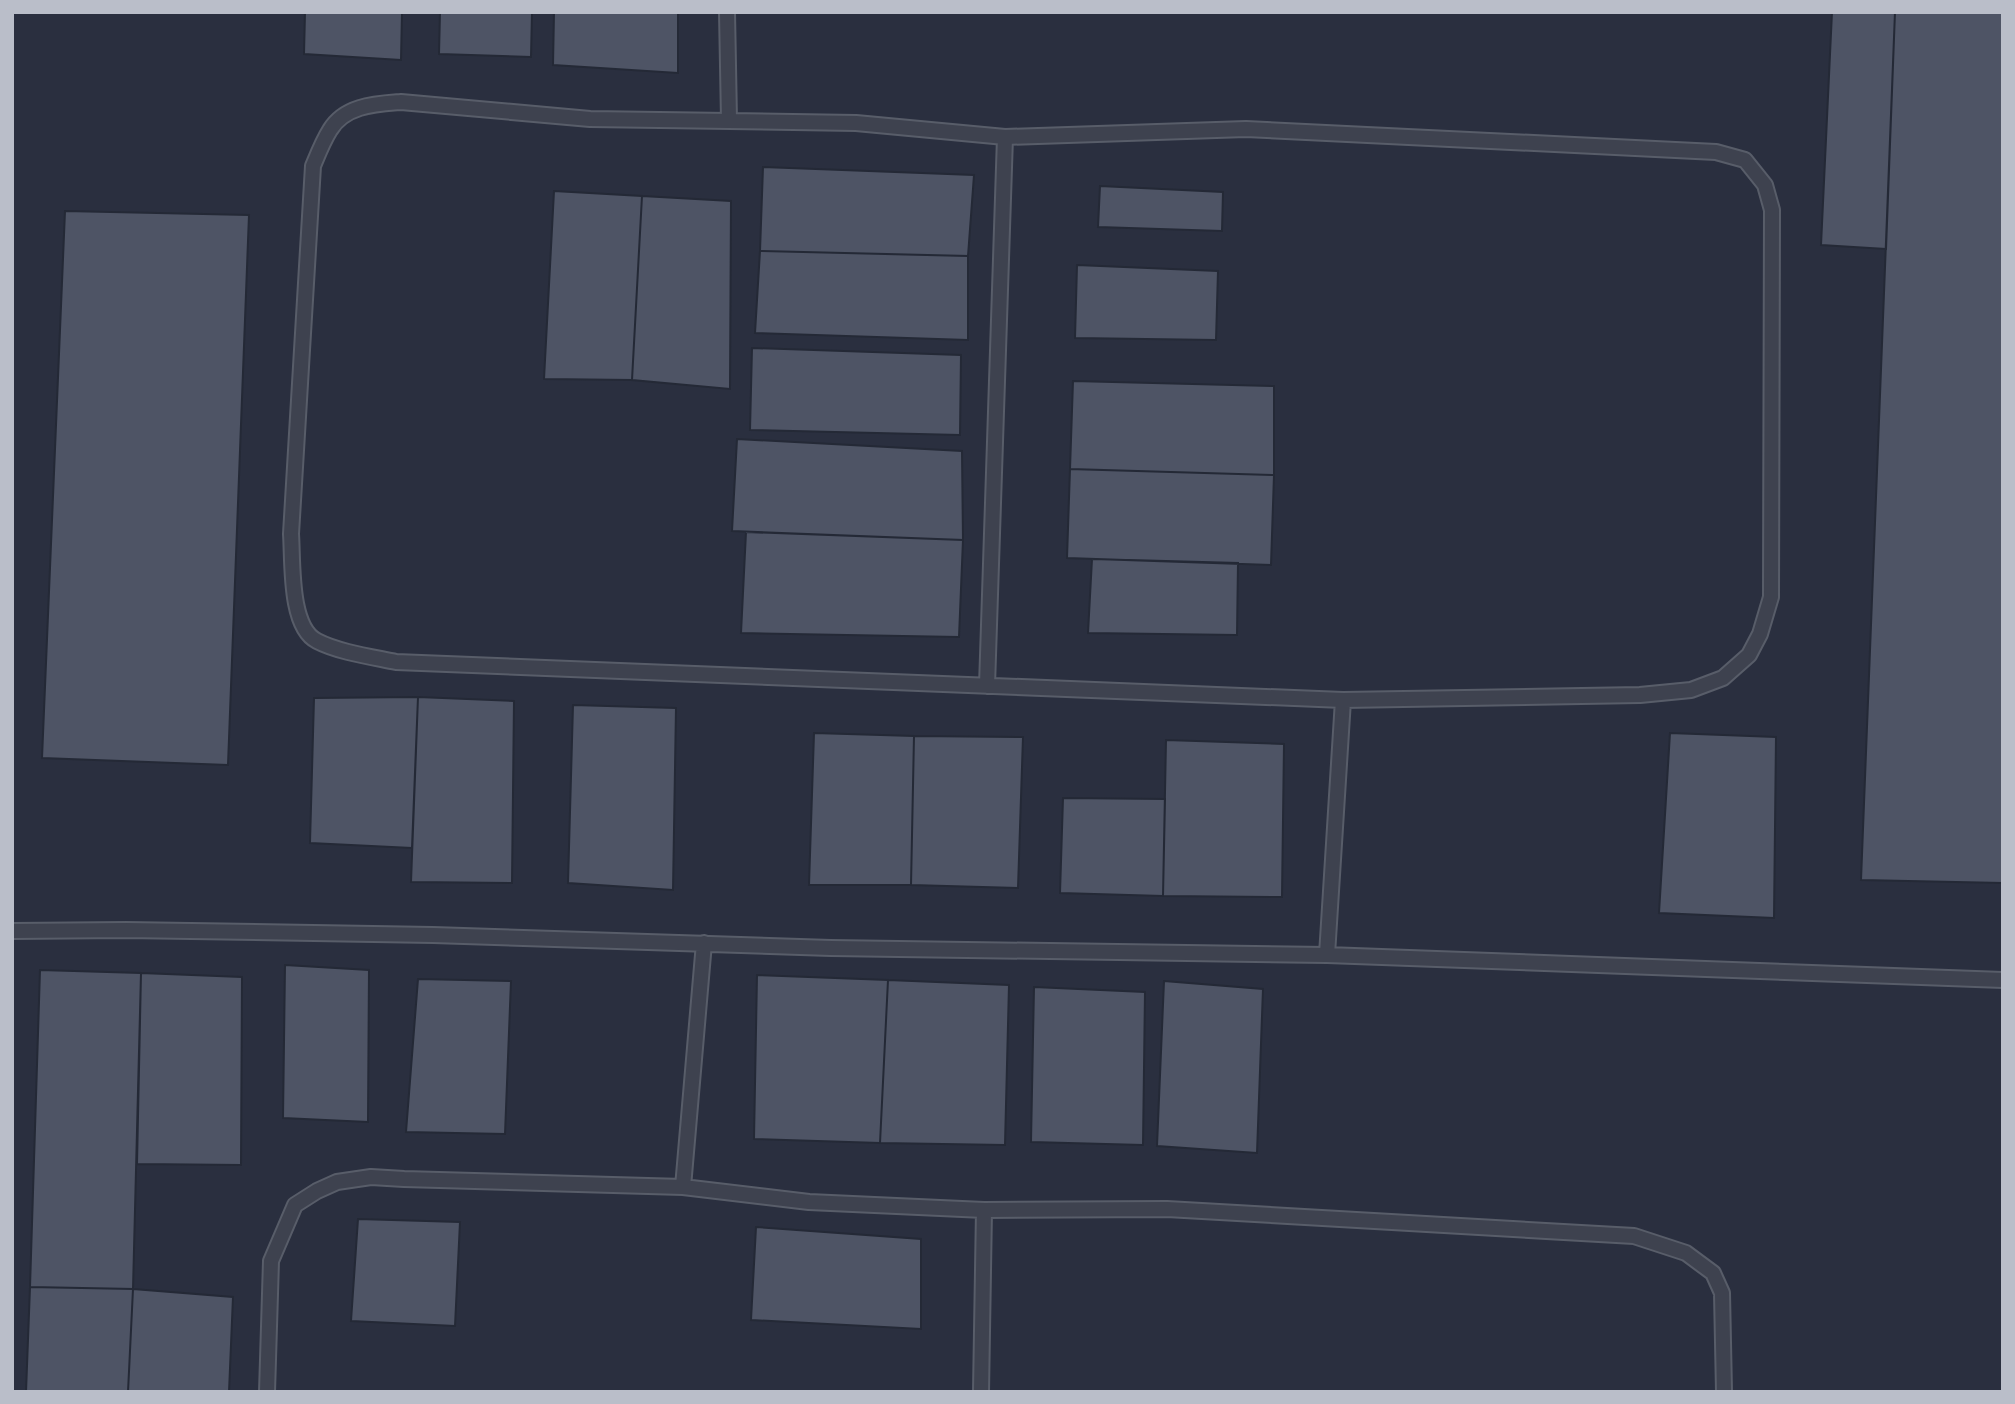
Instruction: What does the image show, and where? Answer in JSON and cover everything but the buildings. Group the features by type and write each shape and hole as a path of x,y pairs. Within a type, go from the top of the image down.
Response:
{"lane":[{"path":"727,12 729,120"},
{"path":"401,102 590,119 856,123 1005,137 1245,129 1717,152 1745,160 1765,185 1772,210 1771,597 1760,634 1749,655 1723,678 1691,690 1640,695 1343,700 396,662 315,640 303,626 294,593 291,534 313,166 331,128 344,115 370,104 401,102"},
{"path":"987,686 1005,137"},
{"path":"1327,955 1343,700"},
{"path":"12,931 405,934 831,948 1327,955 2003,980"},
{"path":"683,1187 704,943"},
{"path":"267,1392 271,1261 295,1205 337,1182 370,1177 683,1187 809,1202 985,1210 1167,1209 1634,1236 1686,1253 1713,1273 1722,1293 1724,1392"},
{"path":"981,1392 985,1210"}]}
